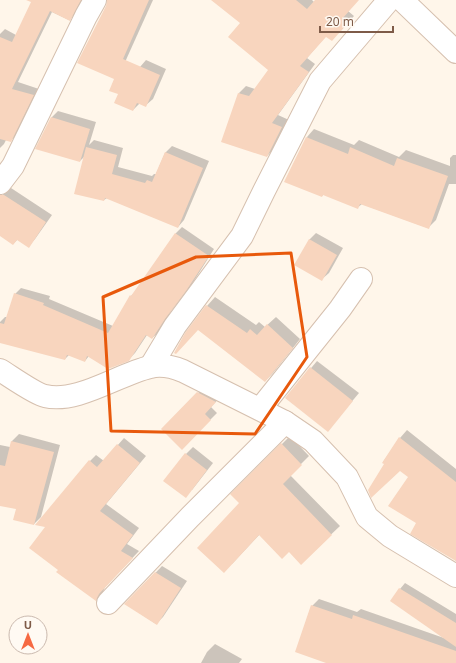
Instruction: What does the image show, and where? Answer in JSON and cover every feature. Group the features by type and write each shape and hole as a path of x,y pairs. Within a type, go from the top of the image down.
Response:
{"street":[{"path":"0,183 13,166 95,0"},
{"path":"151,366 176,326 242,236 320,81 390,0"},
{"path":"402,0 456,52"},
{"path":"260,409 336,315 361,280"},
{"path":"0,370 43,396 52,398 70,397 151,366 169,366 184,371 285,422 314,441 347,477 367,517 390,536 456,576"},
{"path":"108,603 190,517 285,422"}],"highlighted area":[{"path":"291,253 307,357 255,434 111,431 103,297 196,257"}],"building":[{"path":"26,0 81,0 70,21 50,11 12,89 34,95 11,142 0,139 0,37 12,42 31,2"},
{"path":"107,0 149,0 123,59 160,75 146,107 137,103 133,111 114,103 118,94 109,91 114,79 77,63 106,6"},
{"path":"211,0 296,0 307,9 315,0 359,0 342,19 347,24 332,41 326,37 300,66 309,72 272,123 282,127 267,157 221,142 238,93 249,96 268,70 228,37 240,23"},
{"path":"51,117 90,129 80,162 35,149"},
{"path":"306,137 348,154 350,147 394,166 397,158 448,176 429,229 360,204 358,209 284,182"},
{"path":"86,147 117,155 112,174 145,183 147,180 152,182 165,152 203,168 178,228 105,198 104,201 74,194"},
{"path":"0,195 4,195 46,222 29,248 17,240 13,245 0,236"},
{"path":"175,233 209,256 152,339 146,335 129,361 108,369 87,356 85,362 67,355 65,360 0,343 0,323 4,324 14,293 44,303 43,305 108,333 130,295 131,296"},
{"path":"309,239 337,255 322,281 294,265"},
{"path":"206,305 247,333 250,329 257,335 267,324 293,348 265,382 198,330 176,354 174,353 185,333"},
{"path":"310,367 353,401 328,432 285,398"},
{"path":"197,392 216,402 205,414 211,420 182,450 161,429"},
{"path":"399,437 456,482 456,561 410,534 416,523 388,506 408,477 400,471 371,498 368,490 384,464 382,463"},
{"path":"11,441 54,452 34,525 13,520 16,509 0,506 0,465 5,466"},
{"path":"281,443 302,465 283,484 332,535 301,565 289,552 282,559 259,535 224,573 197,548 239,503 230,494"},
{"path":"117,444 140,463 100,511 133,535 121,551 133,558 99,594 96,601 56,572 58,570 29,548 45,527 35,525 89,460 97,467"},
{"path":"185,453 207,470 186,498 163,481"},
{"path":"155,572 181,588 157,625 124,604"},
{"path":"399,588 456,623 456,647 390,601"},
{"path":"311,605 352,619 353,615 456,651 456,663 326,663 295,652"}]}
